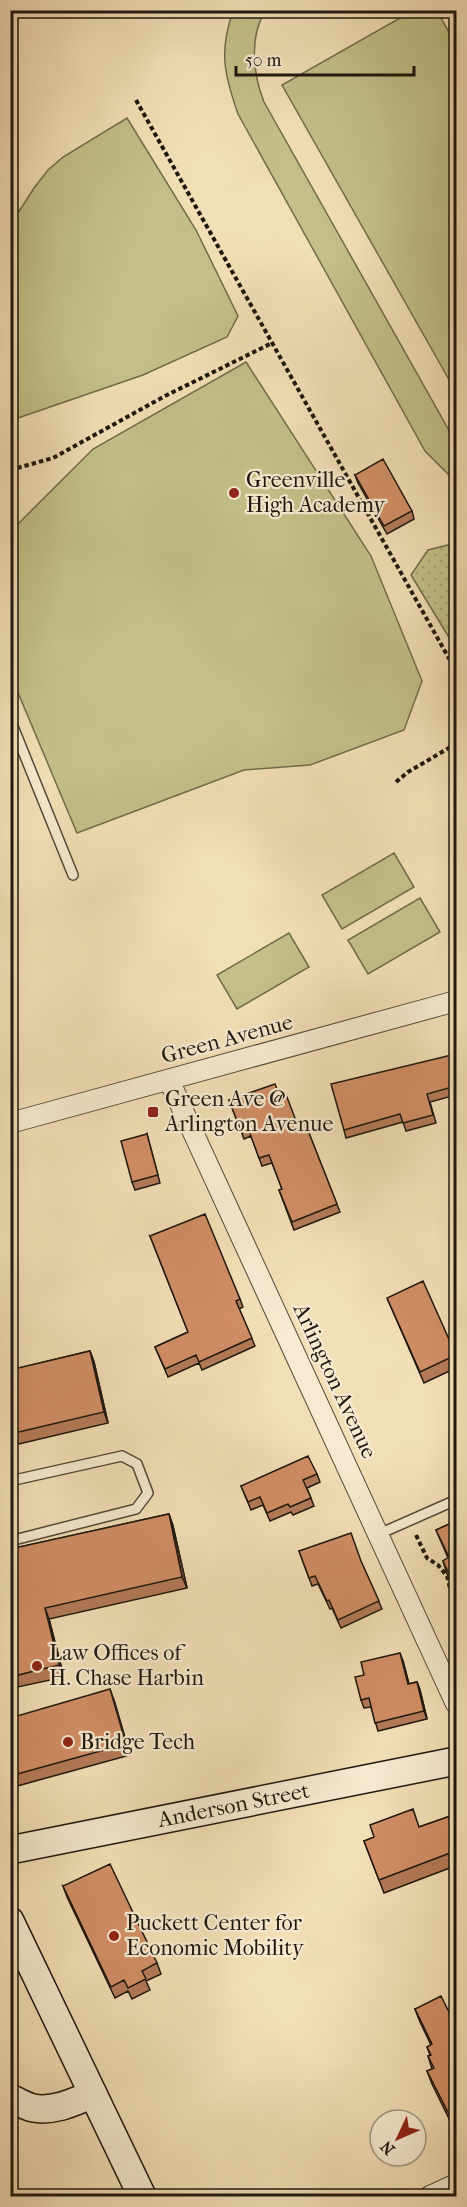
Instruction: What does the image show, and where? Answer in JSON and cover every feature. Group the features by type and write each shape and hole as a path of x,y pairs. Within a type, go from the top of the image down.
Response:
{"main road":[{"name":"Anderson Street","path":"10,1850 456,1761"},
{"path":"10,1921 142,2196"},
{"path":"10,2098 33,2108 51,2108 66,2105 93,2094"}],"street":[{"name":"Green Avenue","path":"10,1123 456,1001"},
{"name":"Arlington Avenue","path":"169,1080 456,1704"},
{"path":"430,2196 456,2184"}],"lane":[{"path":"10,719 73,875"},
{"path":"10,1481 122,1456 137,1464 148,1493 136,1509 10,1541"},
{"path":"379,1534 456,1500"}],"path":[{"path":"136,100 456,671"},
{"path":"10,470 53,458 165,396 272,343"},
{"path":"396,782 408,772 454,745 456,739"},
{"path":"415,1535 418,1536 428,1558 447,1576 456,1604"}],"shaded area":[{"path":"414,10 437,11 456,45 456,392 282,85"},
{"path":"233,11 265,11 257,33 254,56 257,80 264,102 456,440 456,482 425,451 238,114 229,87 225,62 226,38"},
{"path":"127,118 196,230 238,316 227,337 143,375 15,419 10,404 11,224 48,170 63,157"},
{"path":"246,362 371,556 422,681 404,730 310,765 244,770 77,833 11,676 11,531 93,449"},
{"path":"456,543 456,649 411,575 428,550"},
{"path":"394,853 414,887 342,929 322,895"},
{"path":"420,898 440,932 368,974 348,940"},
{"path":"289,933 309,967 237,1009 217,975"}],"building":[{"path":"383,459 412,511 384,526 355,475"},
{"path":"456,1054 456,1086 427,1094 433,1115 403,1123 400,1114 344,1130 331,1084"},
{"path":"275,1084 279,1094 285,1092 298,1126 305,1123 337,1204 292,1222 279,1190 282,1189 269,1155 259,1158 248,1128 241,1131 229,1100"},
{"path":"147,1134 158,1175 132,1182 121,1141"},
{"path":"205,1214 240,1299 236,1301 252,1338 199,1362 196,1355 165,1369 155,1347 188,1332 150,1236"},
{"path":"423,1281 456,1355 420,1372 387,1298"},
{"path":"90,1351 104,1412 10,1434 10,1370"},
{"path":"308,1456 317,1474 303,1480 311,1498 267,1513 260,1497 248,1502 241,1486"},
{"path":"169,1514 182,1577 45,1608 59,1665 14,1676 10,1660 10,1549"},
{"path":"456,1521 456,1589 443,1561 449,1557 436,1530"},
{"path":"351,1533 379,1601 338,1620 315,1576 309,1578 299,1551"},
{"path":"400,1653 408,1684 417,1682 424,1711 375,1723 369,1698 361,1700 355,1677 364,1675 361,1662"},
{"name":"Bridge Tech","path":"110,1689 126,1744 10,1776 10,1718"},
{"path":"413,1809 419,1827 456,1814 456,1859 453,1860 450,1853 379,1880 364,1841 374,1837 370,1825"},
{"name":"Puckett Center for Economic Mobility","path":"110,1864 157,1963 142,1971 146,1979 128,1988 124,1980 111,1987 63,1886"},
{"path":"441,1996 456,2026 456,2122 454,2124 427,2071 434,2068 428,2056 431,2055 427,2047 432,2044 415,2009"}],"place":[{"name":"Greenville High Academy","path":"234,493"},
{"name":"Green Ave @ Arlington Avenue","path":"153,1112"},
{"name":"Law Offices of H. Chase Harbin","path":"37,1666"},
{"name":"Bridge Tech","path":"68,1742"},
{"name":"Puckett Center for Economic Mobility","path":"114,1936"}]}
